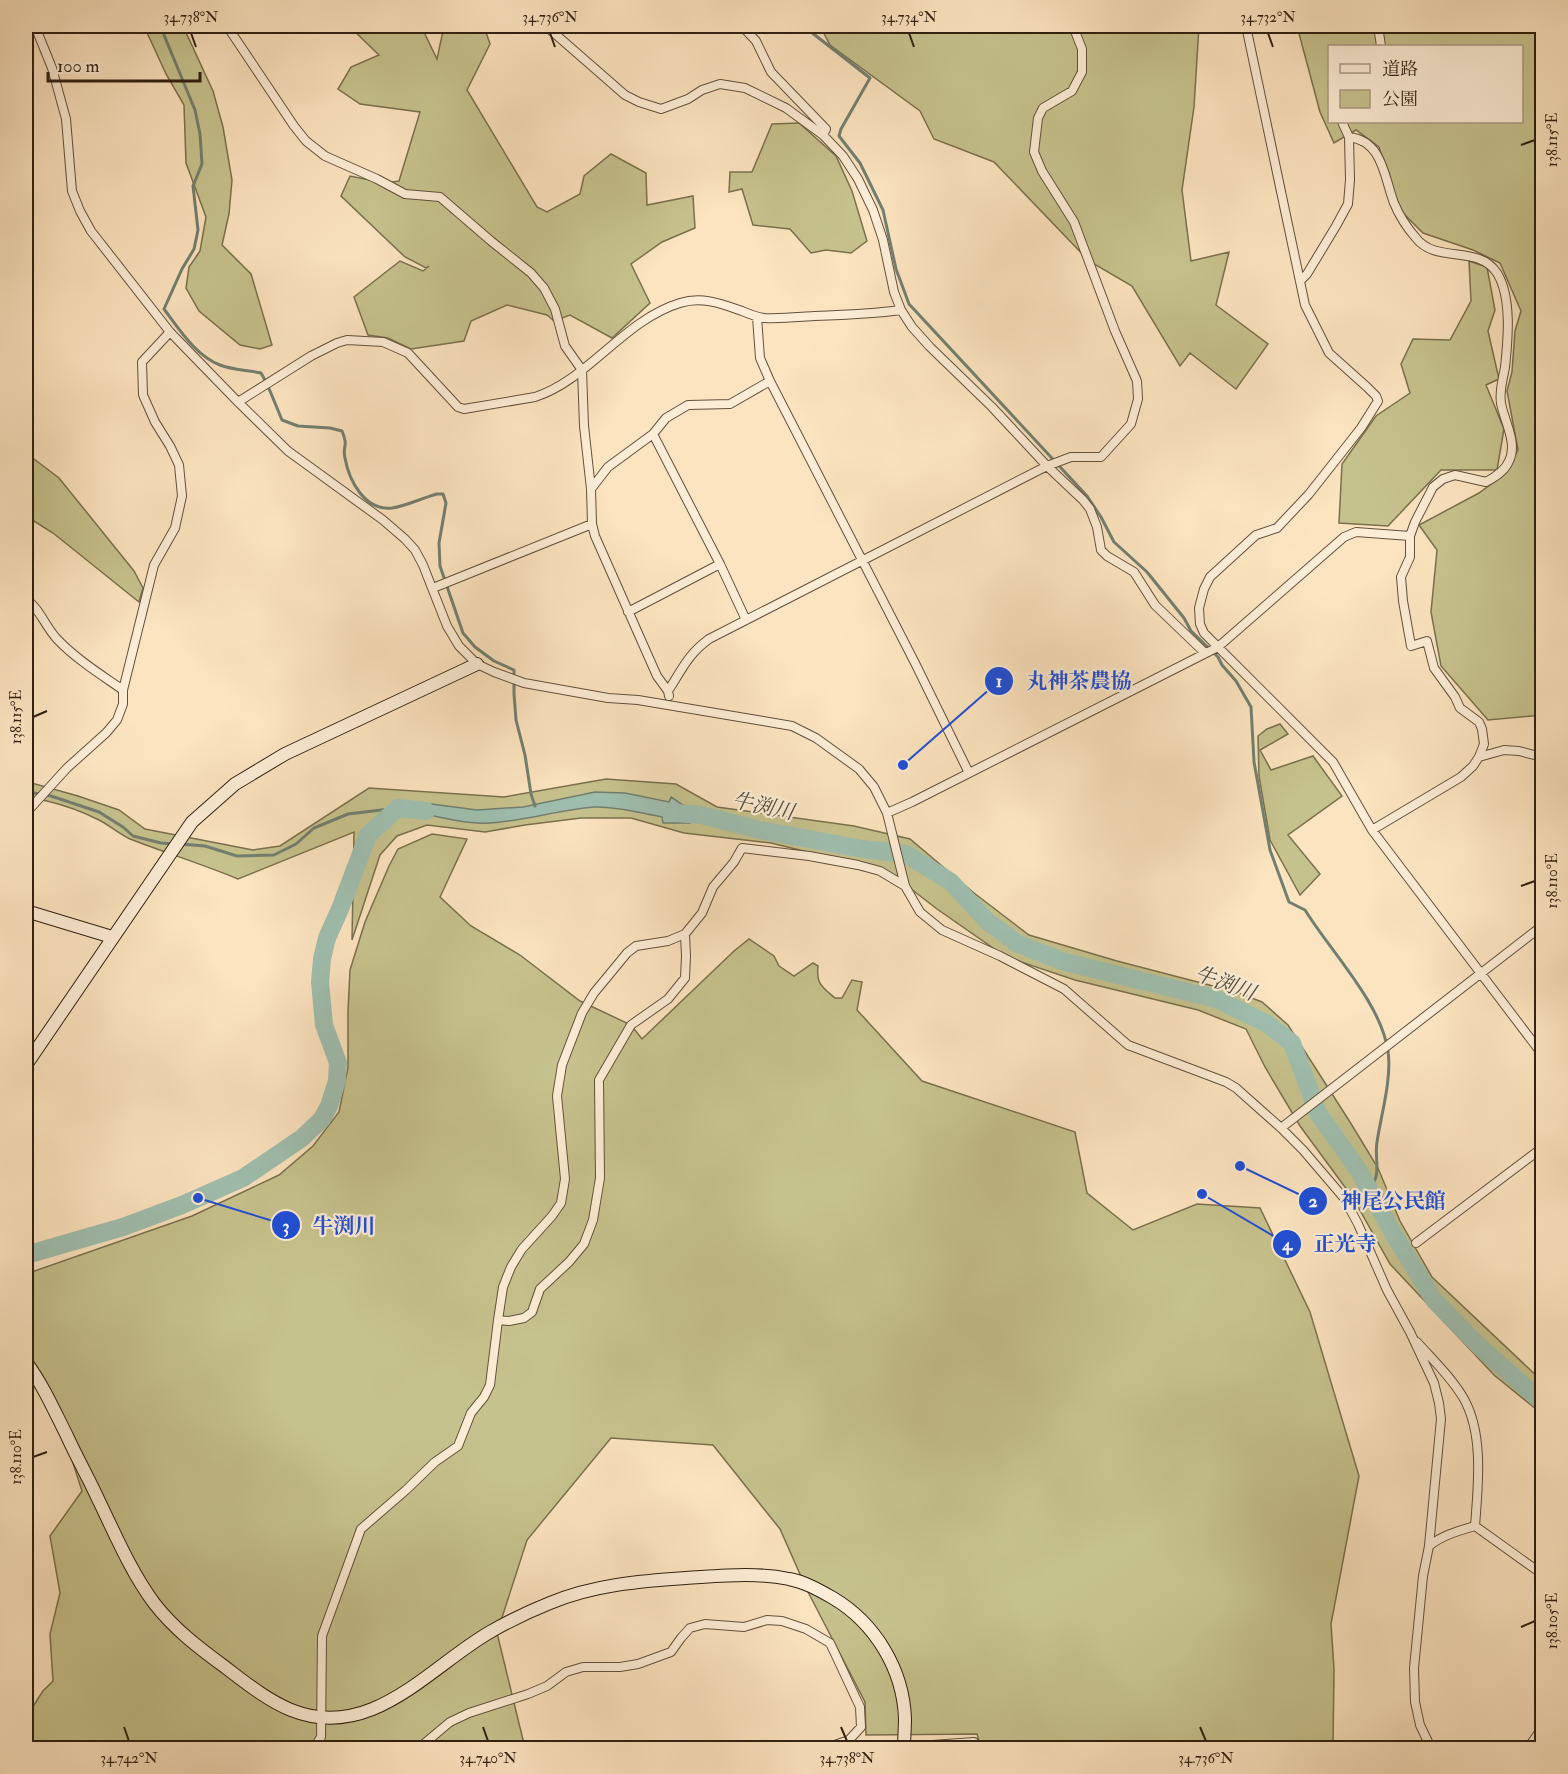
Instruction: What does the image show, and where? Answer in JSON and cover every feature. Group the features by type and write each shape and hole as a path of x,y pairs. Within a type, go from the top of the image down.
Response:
{"street":[{"path":"35,26 52,68 66,119 72,191 91,231 170,332 238,402 288,451 383,520 415,550 433,588 447,626 459,646 477,664 524,683 792,726 816,738 859,769 874,787 887,813 905,886 920,912 942,930 1000,956 1064,989 1128,1045 1226,1082 1236,1088 1303,1150 1344,1198 1434,1383 1439,1403 1441,1419 1414,1668 1415,1702 1420,1725 1431,1749"},
{"path":"227,26 306,141 326,156 405,194 440,197 531,273 544,288 555,309 565,346 582,370 584,426 595,536 657,676 668,691 670,705"},
{"path":"546,26 626,95 650,106 661,109 672,106 702,90 720,84 745,88 786,108 823,135 843,156 858,178 873,210 883,240 894,292 901,310 930,346 1083,500 1090,509 1097,527 1101,550 1134,572 1155,605 1205,653"},
{"path":"742,26 756,41 771,72 826,129 823,135"},
{"path":"668,691 678,677 683,664 697,647 709,639 1047,466 1071,457 1101,457 1131,424 1138,399 1137,381 1115,331 1074,222 1042,171 1034,152 1038,118 1044,108 1072,91 1082,72 1082,50 1073,26"},
{"path":"1246,26 1290,241 1307,311 1329,353 1367,387 1378,401 1361,428 1309,494 1277,528 1256,535 1210,577 1199,608 1200,624 1204,633 1333,762 1372,830 1542,1054"},
{"path":"1378,26 1381,45"},
{"path":"1300,281 1307,274 1348,204 1349,137 1342,123"},
{"path":"1349,137 1369,144 1381,160 1395,206 1416,239 1425,248 1477,258 1489,263 1497,274 1507,304 1507,340 1501,402 1512,445 1509,461 1500,474 1486,482 1455,475 1443,479 1433,487 1410,536 1410,557 1401,577 1411,646 1428,641 1434,668 1455,697 1460,708 1479,722 1484,744 1473,766 1461,777 1372,830"},
{"path":"238,402 311,356 347,340 383,342 408,353 458,407 464,409 535,397 546,393 582,370 640,324 680,303 696,300 715,302 764,318 901,310"},
{"path":"757,317 760,358 770,381 969,772"},
{"path":"26,812 106,733 117,720 123,704 123,690 154,565 175,528 182,496 179,465 143,395 142,362 170,332"},
{"path":"591,489 609,467 653,434 666,418 688,405 730,404 770,381"},
{"path":"653,434 746,620"},
{"path":"433,588 592,524"},
{"path":"887,813 1218,647 1344,537 1356,532 1410,536"},
{"path":"628,612 720,564"},
{"path":"26,599 35,606 55,636 75,656 123,690"},
{"path":"26,1065 192,822 235,784 285,753 477,664"},
{"path":"1479,757 1504,750 1542,757"},
{"path":"314,1749 321,1737 322,1636 361,1529 435,1462 458,1446 471,1413 490,1385 502,1287 522,1249 561,1203 564,1179 557,1096 562,1065 582,1013 594,993 627,953 636,946 668,941 685,933 702,913 713,887 734,862 742,848 810,856 858,865 880,871 905,886"},
{"path":"26,911 112,937"},
{"path":"1281,1128 1542,926"},
{"path":"498,1320 509,1321 524,1318 532,1312 540,1289 569,1262 584,1244 593,1220 600,1178 599,1080 631,1025 668,999 685,978 685,933"},
{"path":"1416,1243 1542,1148"},
{"path":"1410,1332 1451,1381 1469,1410 1477,1436 1475,1526"},
{"path":"26,1362 46,1391 136,1576 159,1608 184,1637 267,1698 292,1711 321,1718 355,1715 378,1707 401,1696 489,1632 549,1603 578,1592 611,1585 671,1579 762,1575 806,1584 846,1607 870,1628 883,1646 895,1674 905,1718 904,1748 974,1742 976,1749"},
{"path":"1429,1546 1454,1532 1475,1526"},
{"path":"1475,1526 1542,1574"},
{"path":"419,1749 450,1722 469,1713 547,1686 566,1672 583,1668 638,1664 671,1652 690,1628 705,1624 744,1627 767,1620 782,1621 806,1629 830,1643 860,1707 861,1727 851,1744 826,1749"},
{"path":"1528,1749 1542,1728"}],"green space":[{"path":"144,26 183,26 213,91 223,127 232,180 229,214 222,245 251,274 272,345 260,349 240,345 199,311 186,288 189,267 200,251 206,217 186,163 184,105 166,74"},
{"path":"349,26 421,26 437,59 444,26 484,26 490,44 467,90 537,207 547,212 580,194 584,176 611,154 646,173 647,205 693,196 695,228 662,242 631,264 650,303 612,338 570,315 554,321 547,315 507,305 471,321 464,341 411,349 388,338 368,335 354,297 400,261 423,271 429,266 426,268 405,257 341,196 350,176 385,183 399,181 420,112 360,104 338,89 351,67 379,55"},
{"path":"820,26 1199,26 1194,107 1182,190 1191,261 1229,252 1216,305 1268,344 1236,389 1190,353 1180,366 1132,286 1089,261 994,162 934,139 920,111 830,45"},
{"path":"1297,26 1542,26 1542,715 1488,720 1441,666 1431,612 1437,550 1419,525 1479,493 1507,472 1518,450 1507,391 1512,372 1515,331 1521,311 1500,263 1473,250 1423,233 1403,213 1395,198 1379,147 1356,130 1334,143 1320,112"},
{"path":"799,123 836,156 852,191 867,241 851,253 826,250 811,253 790,229 753,225 742,189 729,192 730,172 752,172 772,124"},
{"path":"1469,261 1487,267 1495,310 1488,331 1499,379 1486,385 1504,429 1497,470 1441,470 1388,526 1339,523 1342,464 1376,416 1410,393 1401,364 1413,339 1450,340 1471,301"},
{"path":"26,453 59,478 134,571 143,588 139,602 53,533 26,516"},
{"path":"1280,724 1288,734 1260,750 1271,770 1313,756 1342,796 1288,835 1320,874 1300,895 1270,840 1259,776 1258,736 1267,729"},
{"path":"606,779 676,784 717,807 854,826 910,839 974,893 1029,935 1236,992 1262,1002 1288,1025 1350,1122 1378,1168 1400,1221 1432,1277 1542,1381 1542,1414 1494,1375 1390,1264 1353,1198 1300,1126 1265,1067 1246,1029 1198,1010 1075,980 1006,957 889,872 771,843 684,833 631,818 581,818 485,832 427,825 397,836 380,855 352,940 354,832 238,879 130,839 99,820 67,807 41,800 26,806 26,791 32,783 119,810 145,829 253,850 280,846 369,788 504,797"},
{"path":"432,834 467,839 440,897 471,926 520,955 580,1001 631,1025 642,1039 749,939 774,956 779,966 794,976 813,963 818,966 821,985 835,998 842,998 852,980 862,982 857,1010 922,1081 1075,1132 1087,1193 1133,1230 1197,1204 1260,1208 1310,1312 1359,1476 1331,1624 1334,1669 1333,1748 981,1748 977,1734 866,1735 865,1702 807,1590 780,1529 713,1445 611,1438 527,1540 497,1633 525,1748 26,1748 26,1717 43,1691 53,1681 50,1634 60,1593 50,1536 82,1491 54,1404 33,1373 26,1334 26,1274 192,1216 279,1175 313,1146 339,1112 348,1068 350,970 365,922 398,849"}],"shaded area":[{"path":"595,792 625,793 669,802 671,797 689,810 701,815 691,819 690,823 663,823 662,817 594,807 515,820 479,823 398,808 424,803 477,810 523,807"}],"waterway":[{"path":"160,26 163,28 195,110 200,134 202,164 193,186 198,230 194,249 164,309 196,349 211,361 230,368 261,373 282,420 298,426 342,431 350,476 366,500 382,508 392,508 443,494 446,503 439,543 440,566 463,633 475,647 494,661 514,670 516,720 535,806"},
{"path":"809,26 811,32 870,78 839,136 860,163 883,210 896,269 909,304 1087,496 1114,542 1147,572 1184,618 1191,631 1218,657 1236,681 1251,707 1254,762 1270,850 1289,902 1305,910 1366,996 1376,1015 1388,1051 1387,1085 1376,1148 1377,1173 1373,1184 1368,1189"},
{"path":"26,797 34,793 51,796 99,812 133,836 174,844"},
{"path":"180,844 205,846 237,856 274,855 296,844 314,828 348,814 398,808"},
{"name":"牛渕川","path":"26,1255 123,1227 182,1205 243,1178 302,1138 322,1119 337,1081 338,1063 324,1025 320,982 327,938 368,835 398,808 426,811"},
{"name":"牛渕川","path":"676,813 701,815 760,830 863,849 906,854 951,882 987,921 1018,944 1065,962 1216,999 1266,1023 1292,1043 1318,1113 1359,1171 1394,1235 1434,1300 1480,1347 1542,1402"}],"place":[{"name":"丸神茶農協","path":"903,765"},
{"name":"神尾公民館","path":"1240,1166"},
{"name":"正光寺","path":"1202,1194"},
{"name":"牛渕川","path":"198,1198"}]}
